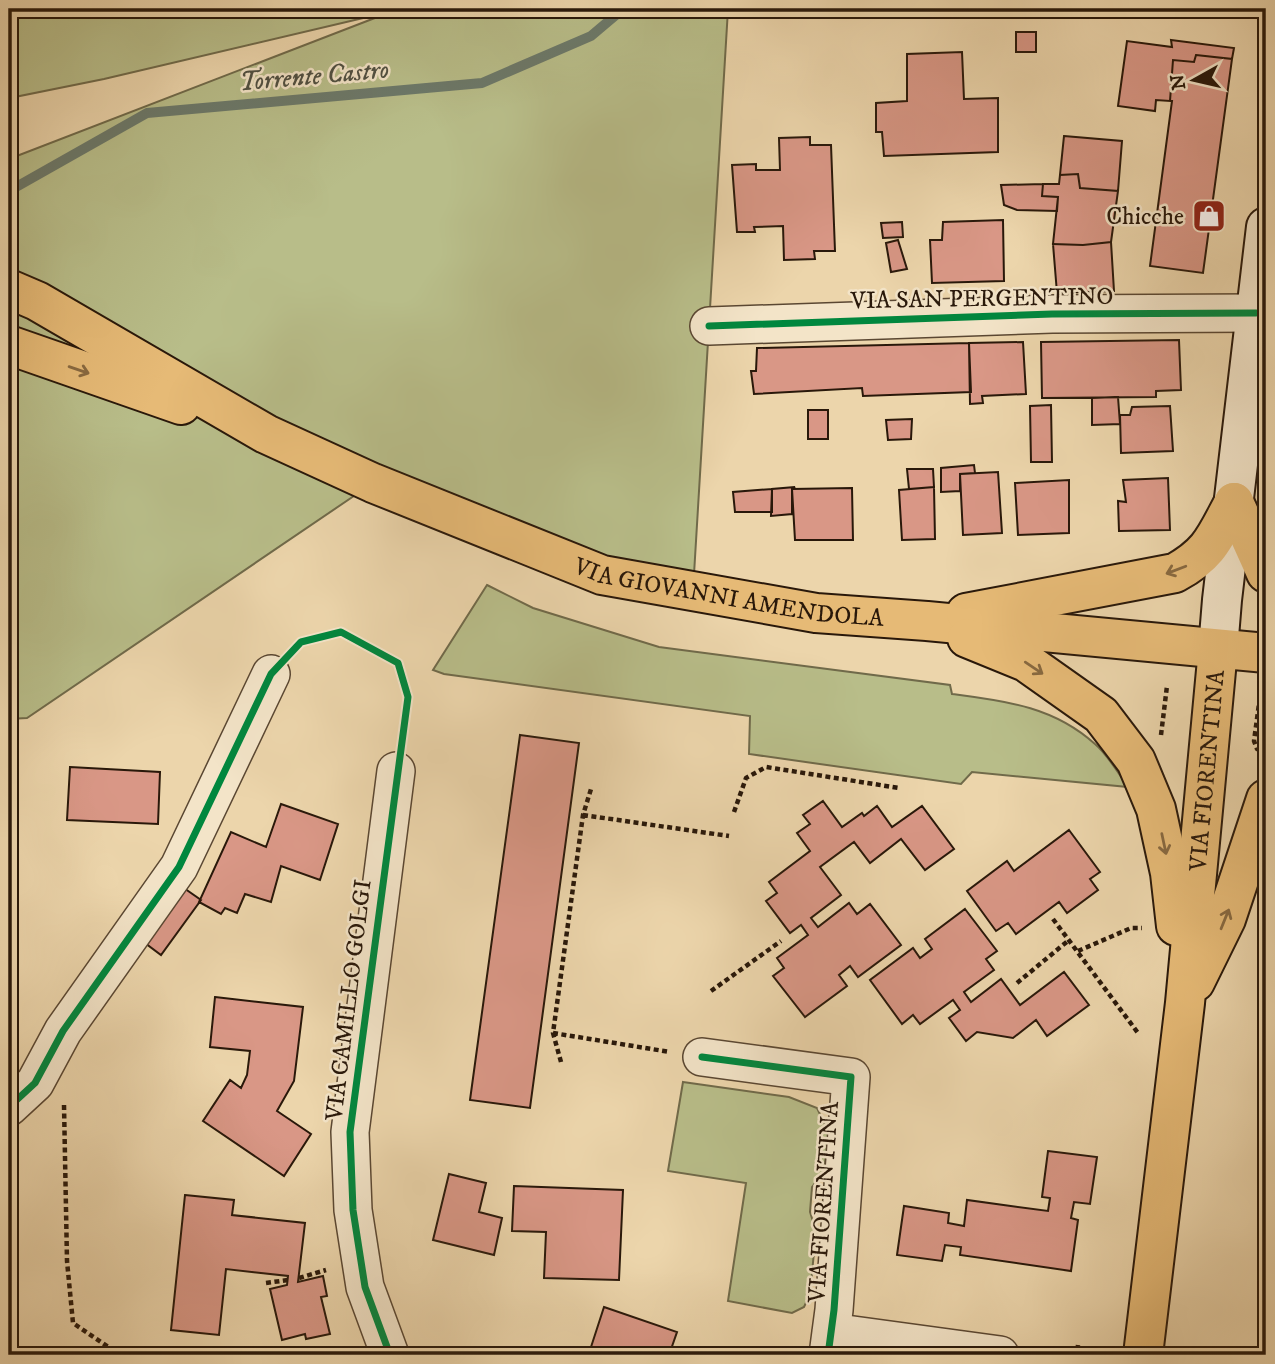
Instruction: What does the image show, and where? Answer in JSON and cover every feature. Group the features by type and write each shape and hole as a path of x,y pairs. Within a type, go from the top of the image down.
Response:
{"main road":[{"name":"VIA FIORENTINA","path":"1143,1355 1185,1003 1234,502 1266,227"},
{"name":"VIA GIOVANNI AMENDOLA","path":"23,295 266,434 373,483 603,575 816,614 926,621 1219,649 1264,671"},
{"name":"VIA GIOVANNI AMENDOLA","path":"11,346 266,434"},
{"path":"1234,502 1265,569"},
{"path":"926,621 1175,573 1195,562 1207,551 1234,502"},
{"path":"926,621 1026,662 1101,715 1136,761 1156,809 1170,873 1185,1003"},
{"path":"1185,1003 1226,919 1266,799"}],"street":[{"name":"VIA SAN PERGENTINO","path":"709,326 1052,314 1256,313"},
{"path":"9,1107 34,1083 63,1031 179,867 271,674"},
{"name":"VIA CAMILLO GOLGI","path":"390,1355 365,1287 353,1210 350,1132 396,771"},
{"name":"VIA FIORENTINA","path":"702,1057 852,1077 830,1344 1000,1355"}],"path":[{"path":"1264,671 1254,741 1258,750 1266,753"},
{"path":"1160,742 1167,686"},
{"path":"1166,699 1175,700"},
{"path":"734,812 746,778 766,766 899,788"},
{"path":"561,1062 553,1033 583,815 591,789"},
{"path":"583,815 730,836"},
{"path":"1053,919 1139,1032"},
{"path":"1078,951 1131,928 1149,929"},
{"path":"1017,983 1069,940"},
{"path":"711,991 781,941"},
{"path":"553,1033 702,1057"},
{"path":"64,1099 67,1261 74,1323 120,1354 135,1355"},
{"path":"299,1278 337,1267"},
{"path":"266,1283 288,1280"},
{"path":"1077,1355 1078,1345"}],"green space":[{"path":"30,9 728,9 693,591 373,483 27,718 9,719 9,159 393,11 104,79 15,97 9,104 9,21"},
{"path":"487,585 533,608 659,647 950,685 952,694 1028,707 1079,731 1104,753 1128,787 972,772 961,784 749,754 750,716 444,674 433,670"},
{"path":"683,1082 789,1097 817,1108 829,1133 824,1171 812,1187 810,1212 816,1231 810,1294 804,1307 792,1313 728,1301 746,1183 668,1171"}],"building":[{"path":"1016,32 1036,32 1036,52 1016,52"},
{"path":"1171,40 1234,48 1232,59 1196,55 1194,62 1173,60 1170,101 1156,100 1155,111 1118,106 1127,41 1172,47"},
{"path":"962,52 964,99 998,98 998,152 884,156 882,132 876,132 876,103 907,101 907,54"},
{"path":"1196,55 1232,59 1203,273 1150,266 1172,101 1173,60 1194,62"},
{"path":"1064,136 1122,141 1118,191 1080,188 1078,174 1060,175"},
{"path":"810,137 810,145 831,145 835,251 814,251 815,259 784,260 783,226 754,227 755,232 737,232 732,165 756,164 756,170 780,170 779,138"},
{"path":"1078,174 1080,188 1118,191 1111,242 1053,244 1058,197 1042,196 1043,184 1059,184 1060,175"},
{"path":"1043,184 1042,196 1058,197 1057,211 1017,210 1004,205 1001,185"},
{"path":"1003,220 1004,281 932,283 930,240 942,240 943,222"},
{"path":"902,222 903,237 883,238 881,223"},
{"path":"898,240 907,269 891,272 886,243"},
{"path":"1111,242 1114,291 1057,293 1053,244"},
{"path":"1179,340 1181,390 1156,391 1156,397 1042,398 1041,342"},
{"path":"1023,342 1026,394 982,396 983,403 970,404 969,343"},
{"path":"969,343 971,392 863,396 862,388 754,394 751,371 756,371 757,348"},
{"path":"1118,397 1120,424 1092,425 1092,398"},
{"path":"1051,405 1052,462 1031,462 1030,406"},
{"path":"1170,406 1173,451 1121,453 1120,415 1130,415 1132,407"},
{"path":"808,410 828,410 828,439 808,439"},
{"path":"912,419 911,439 888,440 886,420"},
{"path":"974,465 975,473 960,474 960,491 941,492 941,468"},
{"path":"907,469 933,469 934,487 909,489"},
{"path":"998,472 1002,533 963,535 960,474"},
{"path":"1168,478 1170,530 1119,531 1118,501 1126,502 1123,480"},
{"path":"1069,480 1069,533 1018,535 1015,483"},
{"path":"795,487 792,489 792,514 771,516 772,489"},
{"path":"934,487 935,539 902,540 899,490"},
{"path":"852,488 853,540 795,540 792,489"},
{"path":"772,489 772,512 735,512 733,492"},
{"path":"520,735 579,743 530,1108 470,1100"},
{"path":"70,767 160,772 158,824 67,820"},
{"path":"823,801 842,827 877,806 892,827 922,806 954,849 925,870 901,839 870,863 854,842 820,867 841,895 811,918 818,927 849,903 857,914 870,904 901,945 858,977 850,966 839,975 847,986 805,1017 773,976 784,968 777,958 808,935 801,925 790,933 766,901 777,893 769,882 810,851 797,833 810,824 803,815"},
{"path":"281,804 338,824 320,880 281,866 271,902 245,894 237,913 225,908 221,914 199,902 231,832 266,847"},
{"path":"1069,830 1100,872 1090,879 1098,890 1067,913 1059,902 1016,934 1008,923 996,931 967,891 1007,861 1014,871"},
{"path":"181,886 201,900 161,955 141,940"},
{"path":"965,909 997,951 986,959 994,970 964,992 971,1002 1001,979 1020,1005 1064,972 1089,1005 1047,1036 1036,1020 1013,1038 977,1032 966,1041 949,1018 960,1010 953,1000 920,1024 913,1015 902,1024 870,980 913,948 920,958 932,949 925,939"},
{"path":"215,997 303,1007 294,1081 277,1111 311,1134 284,1176 203,1121 230,1080 241,1088 247,1075 250,1051 210,1047"},
{"path":"1048,1151 1097,1157 1090,1204 1074,1202 1071,1218 1078,1220 1071,1271 960,1255 961,1247 945,1245 942,1261 897,1255 904,1206 949,1213 948,1223 964,1226 967,1200 1048,1211 1050,1198 1042,1197"},
{"path":"449,1174 486,1183 479,1212 502,1218 494,1255 433,1240"},
{"path":"514,1186 623,1190 619,1280 544,1278 546,1232 512,1231"},
{"path":"185,1195 234,1200 232,1215 305,1223 298,1282 323,1276 327,1296 321,1297 330,1334 306,1339 305,1334 282,1340 270,1289 287,1285 288,1276 226,1269 219,1335 171,1330"},
{"path":"604,1307 677,1332 669,1355 617,1355 591,1347"}],"waterway":[{"name":"Torrente Castro","path":"9,191 147,113 482,83 591,36 623,9"}],"cycle path":[{"path":"709,326 1052,314 1256,313"},
{"path":"9,1107 35,1083 63,1031 179,867 271,674 301,642 341,632 398,663 408,697 350,1132 353,1210 365,1287 390,1355"},
{"path":"702,1057 851,1077 834,1310 828,1355"}],"place":[{"name":"Chicche","path":"1209,216"}]}
